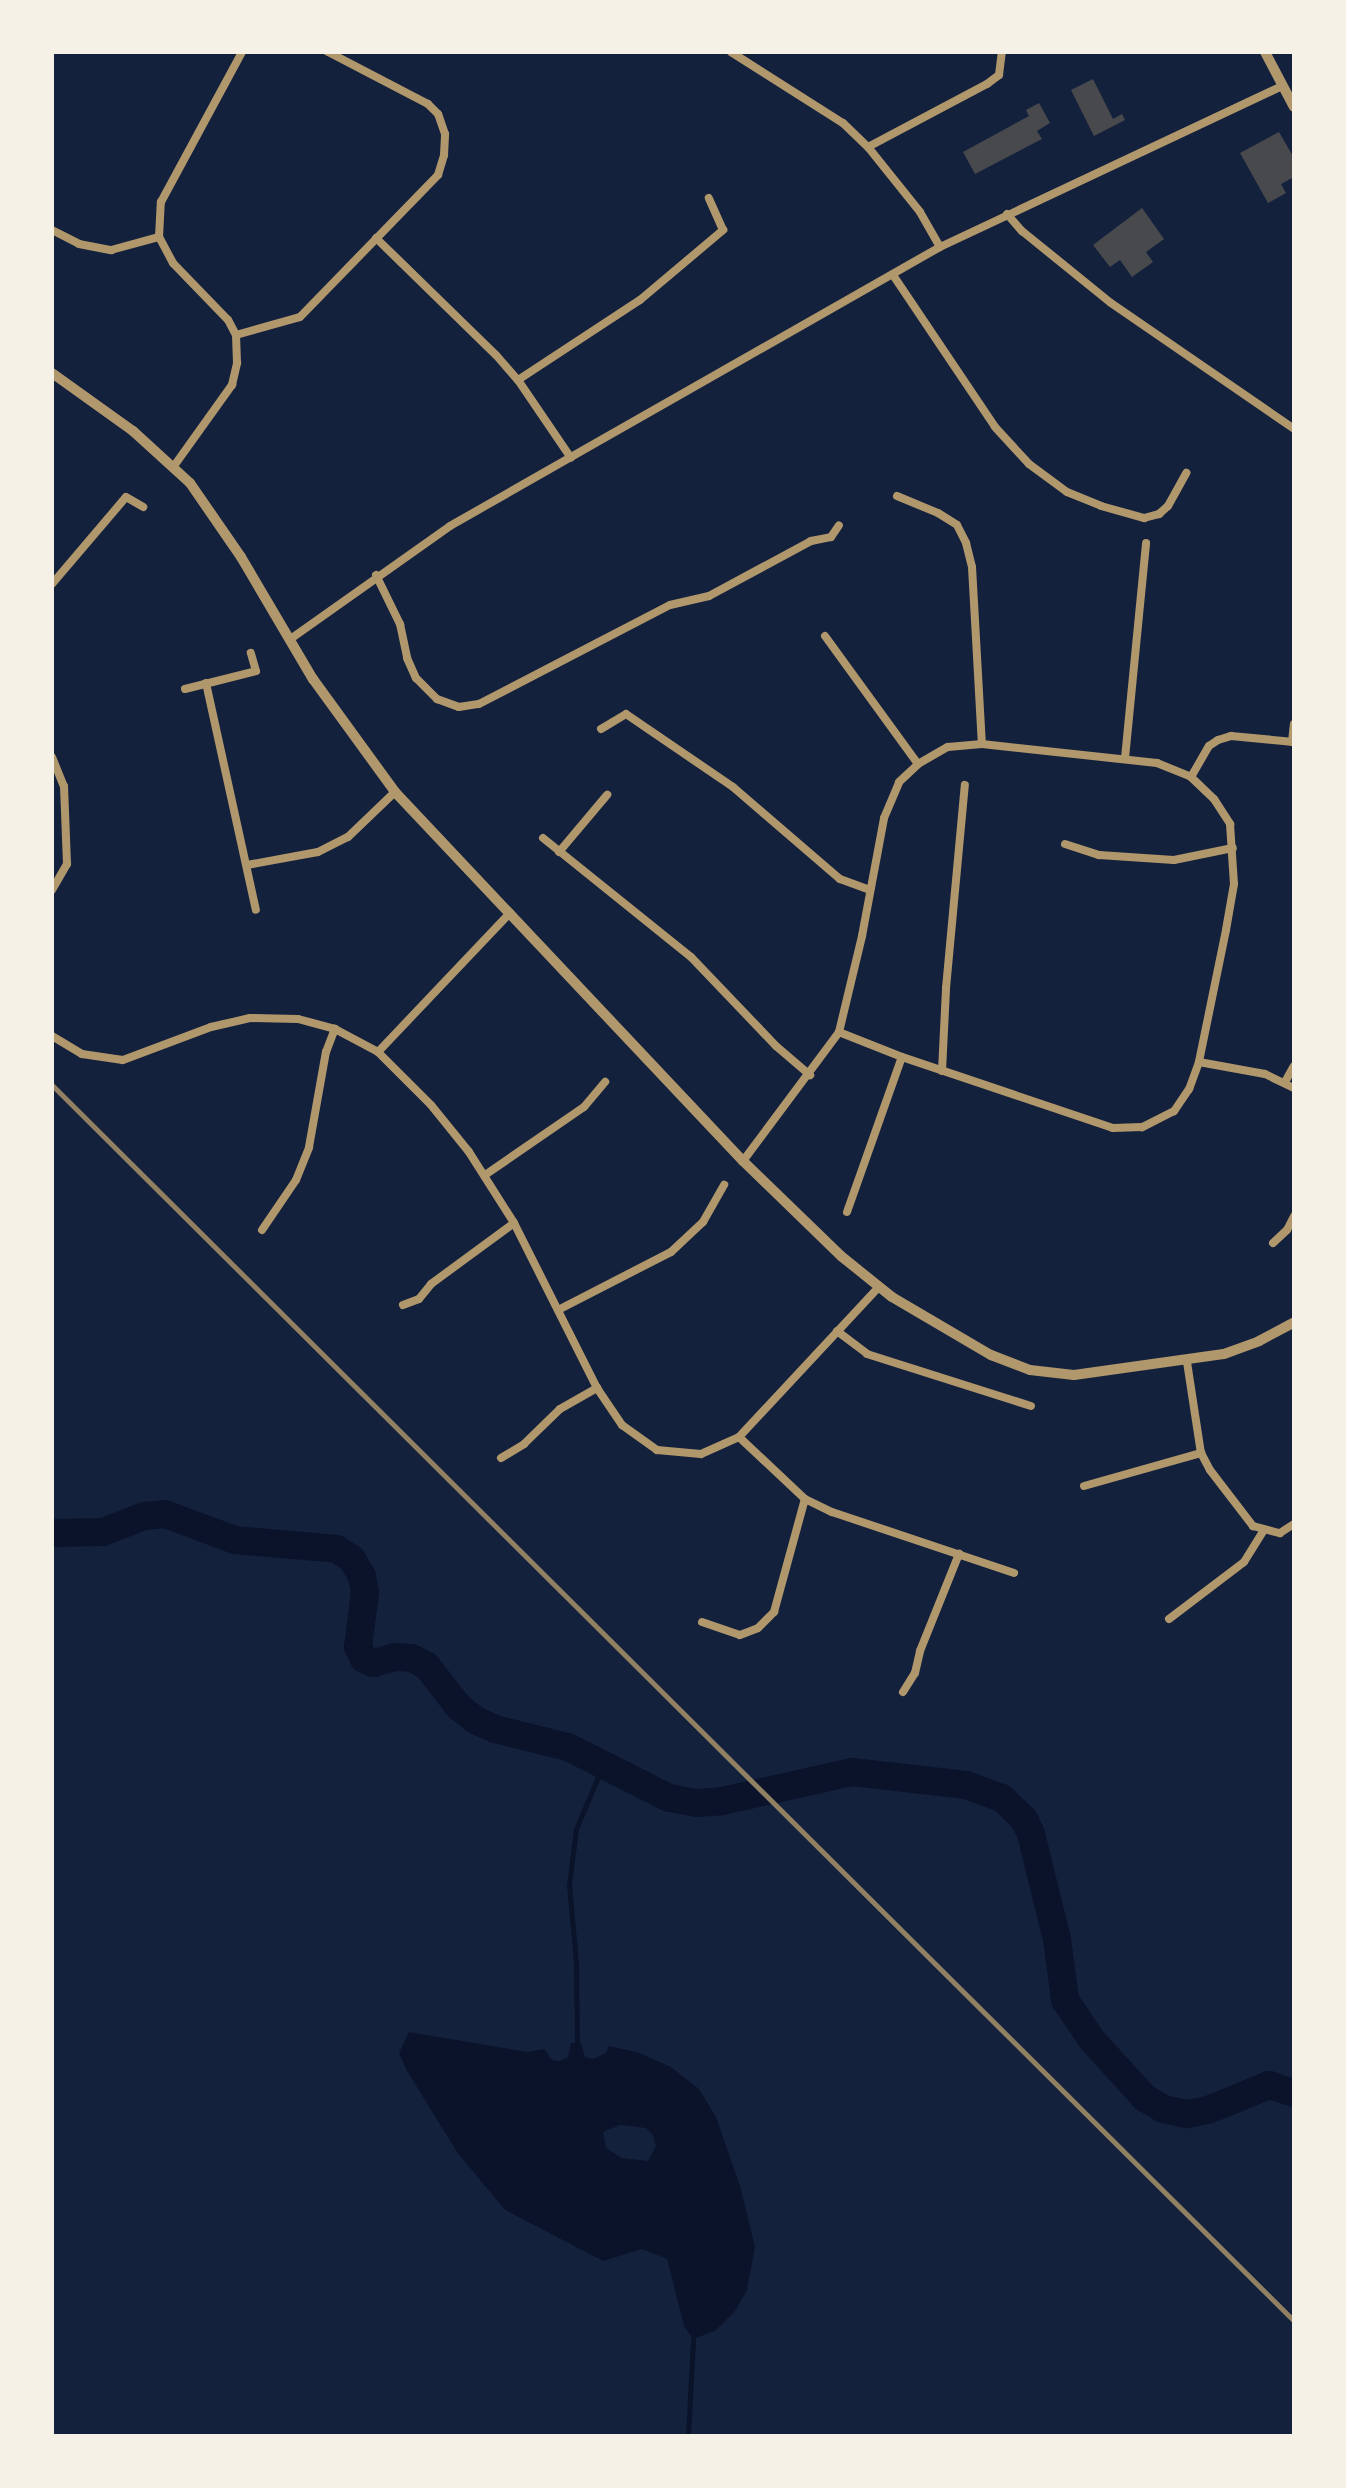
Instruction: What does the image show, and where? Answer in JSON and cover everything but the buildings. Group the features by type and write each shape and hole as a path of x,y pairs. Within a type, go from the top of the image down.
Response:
{"street":[{"path":"174,466 232,385 237,363 236,335 228,320 173,263 159,237 161,202 242,52"},
{"path":"236,335 300,317 438,175 444,155 445,134 438,114 428,104 328,52"},
{"path":"731,52 843,123 868,147 920,212 940,247"},
{"path":"868,147 987,84 999,75 1002,52"},
{"path":"1265,52 1294,107"},
{"path":"289,640 376,575 450,526 940,247 1007,214 1050,198 1282,86"},
{"path":"518,380 640,300 723,230 709,198"},
{"path":"1007,214 1022,231 1111,303 1294,429"},
{"path":"52,230 79,244 111,250 159,237"},
{"path":"376,238 518,380 571,458"},
{"path":"893,275 995,427 1029,464 1067,492 1144,518 1159,514 1168,506 1186,473"},
{"path":"52,373 174,466 218,521 313,679 395,792 743,1161 841,1256 879,1287 939,1328 991,1355 1030,1370 1074,1375 1187,1362 1248,1345 1294,1322"},
{"path":"897,496 938,513 957,525 966,543 972,567 982,744"},
{"path":"52,584 126,497 143,507"},
{"path":"376,575 400,624 407,658 416,678 437,699 459,707 479,704 660,610 709,596 811,541 831,537 839,525"},
{"path":"1125,758 1146,543"},
{"path":"825,636 918,764"},
{"path":"185,689 256,671 251,653"},
{"path":"206,683 256,910"},
{"path":"601,729 626,714 733,787 840,879 870,890"},
{"path":"1191,777 1209,746 1218,740 1231,736 1293,742 1294,724"},
{"path":"743,1161 810,1075 839,1032 889,801 899,782 918,764 948,747 982,744 1157,763 1191,777 1214,799 1230,824 1234,884 1199,1062 1189,1089 1174,1111 1142,1127 1113,1128 902,1057 839,1032"},
{"path":"52,757 64,786 67,864 52,890"},
{"path":"942,1071 946,988 965,785"},
{"path":"247,865 318,852 348,837 395,792"},
{"path":"559,852 607,795"},
{"path":"543,838 691,957 776,1046 810,1075"},
{"path":"1065,844 1099,855 1174,860 1233,848"},
{"path":"378,1052 510,913"},
{"path":"52,1036 82,1054 123,1060 211,1027 250,1018 298,1019 335,1029 378,1052 431,1105 485,1175 560,1309 597,1388 622,1425 657,1450 701,1454 739,1437 879,1287"},
{"path":"262,1230 296,1180 309,1147 326,1052 335,1029"},
{"path":"847,1212 902,1057"},
{"path":"1199,1062 1265,1074 1294,1088"},
{"path":"1285,1082 1294,1066"},
{"path":"485,1175 584,1107 605,1082"},
{"path":"560,1309 671,1252 703,1222 724,1185"},
{"path":"1273,1243 1287,1230 1294,1216"},
{"path":"403,1305 419,1299 431,1284 514,1223"},
{"path":"837,1331 867,1354 1031,1406"},
{"path":"1187,1362 1201,1453 1253,1526 1280,1533 1294,1524"},
{"path":"501,1458 524,1444 560,1409 597,1388"},
{"path":"739,1437 805,1499 832,1512 1014,1573"},
{"path":"1084,1486 1201,1453"},
{"path":"702,1622 740,1635 758,1628 774,1612 805,1499"},
{"path":"1169,1619 1244,1562 1263,1531"},
{"path":"903,1692 915,1673 959,1554"}],"water":[{"path":"409,2032 527,2052 544,2049 552,2060 560,2061 568,2057 571,2043 581,2043 585,2057 593,2059 606,2053 609,2046 637,2052 671,2067 699,2089 716,2117 741,2189 755,2247 747,2290 735,2311 715,2331 693,2339 684,2326 667,2259 642,2249 603,2261 505,2210 457,2152 399,2053","holes":["620,2125 646,2128 653,2135 656,2146 648,2161 622,2158 606,2148 603,2132"]}],"waterway":[{"path":"52,1533 103,1532 144,1516 165,1514 235,1540 337,1549 352,1559 362,1576 365,1593 358,1647 364,1659 373,1663 396,1657 412,1658 427,1666 458,1706 475,1720 495,1729 568,1747 669,1798 696,1803 722,1801 852,1772 966,1785 1002,1798 1024,1819 1031,1834 1057,1939 1065,2000 1092,2040 1145,2098 1163,2109 1187,2114 1208,2110 1269,2085 1294,2093"},
{"path":"577,2047 576,1963 569,1885 576,1829 603,1765"},
{"path":"688,2436 693,2339"}],"railway":[{"path":"52,1085 1294,2321"}]}
